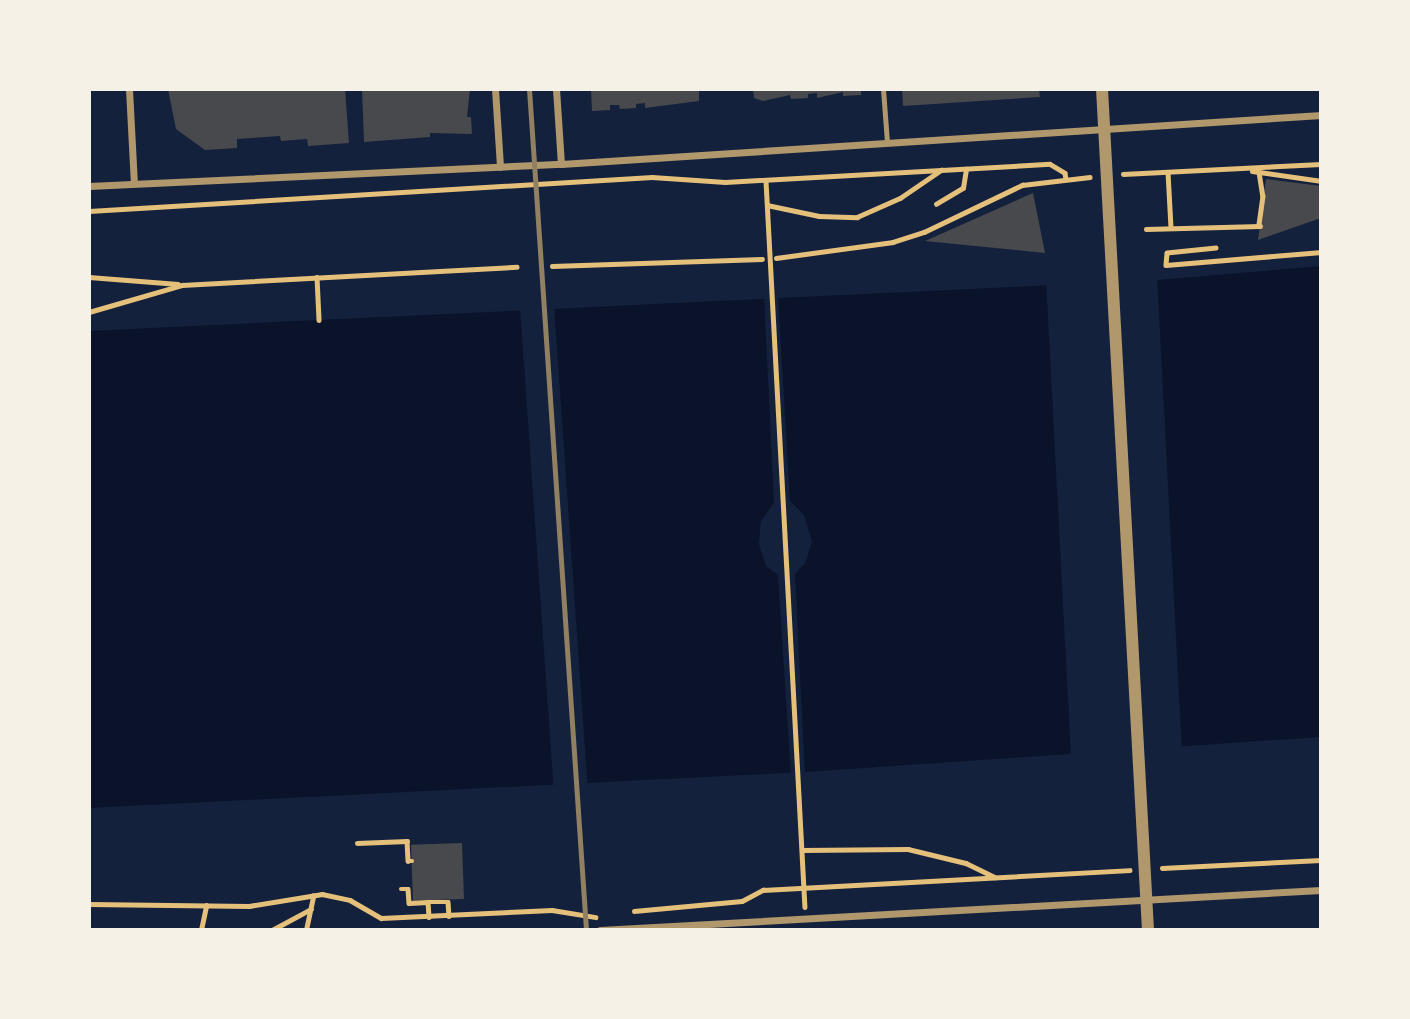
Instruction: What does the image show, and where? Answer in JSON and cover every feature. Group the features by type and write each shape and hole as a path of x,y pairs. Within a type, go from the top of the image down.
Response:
{"street":[{"path":"128,89 134,183"},
{"path":"495,89 500,167"},
{"path":"556,89 561,164"},
{"path":"1102,89 1148,930"},
{"path":"89,186 561,164 1321,115"},
{"path":"600,930 1321,890"}],"lane":[{"path":"883,89 887,142"}],"path":[{"path":"89,211 652,177 737,182 1050,164 1065,173 1066,179"},
{"path":"1121,174 1321,164"},
{"path":"936,204 962,188 966,169"},
{"path":"767,205 819,216 857,217 900,198 942,170"},
{"path":"1242,170 1321,181"},
{"path":"1168,172 1171,228"},
{"path":"1146,229 1259,226 1263,196 1259,172"},
{"path":"736,174 737,182"},
{"path":"776,258 892,242 924,232 1023,185 1079,178"},
{"path":"766,181 804,903"},
{"path":"1216,248 1167,253 1166,265 1321,252"},
{"path":"552,266 762,259"},
{"path":"89,277 182,285 517,267"},
{"path":"317,277 319,320"},
{"path":"89,312 182,285"},
{"path":"357,843 407,841 408,861 412,861"},
{"path":"802,850 908,849 966,863 995,877"},
{"path":"1161,868 1321,860"},
{"path":"628,913 648,907 742,901 763,890 1103,871"},
{"path":"401,889 408,889 409,903 448,902 449,916"},
{"path":"306,930 313,896"},
{"path":"89,904 249,906 313,896 350,900 381,918 552,910 608,916"},
{"path":"428,902 429,917"},
{"path":"201,930 206,906"},
{"path":"272,930 310,909"}],"water":[{"path":"1321,266 1321,737 805,772 89,808 89,331 1157,280"}],"pier":[{"path":"1157,276 1182,752 1071,758 1046,282"},
{"path":"764,296 778,296 790,501 804,515 812,541 805,563 795,574 805,775 791,776 778,575 766,566 759,544 761,521 774,503"},
{"path":"554,306 587,785 554,787 520,308"}],"building":[{"path":"168,89 345,89 349,143 308,146 307,139 281,141 280,136 237,139 237,148 205,150 176,129"},
{"path":"362,89 470,89 467,117 471,117 472,134 430,133 430,137 364,142"},
{"path":"591,89 699,89 699,101 645,108 645,103 636,104 636,108 620,109 619,105 610,105 610,110 592,111"},
{"path":"753,89 861,89 861,95 843,96 843,92 817,98 817,93 808,94 808,98 791,99 790,95 763,101 754,98"},
{"path":"902,89 1039,89 1040,97 903,106"},
{"path":"1266,179 1321,186 1321,218 1258,240"},
{"path":"1033,193 1045,253 925,241"},
{"path":"462,843 464,899 413,901 411,845"}],"railway":[{"path":"529,89 586,930"}]}
